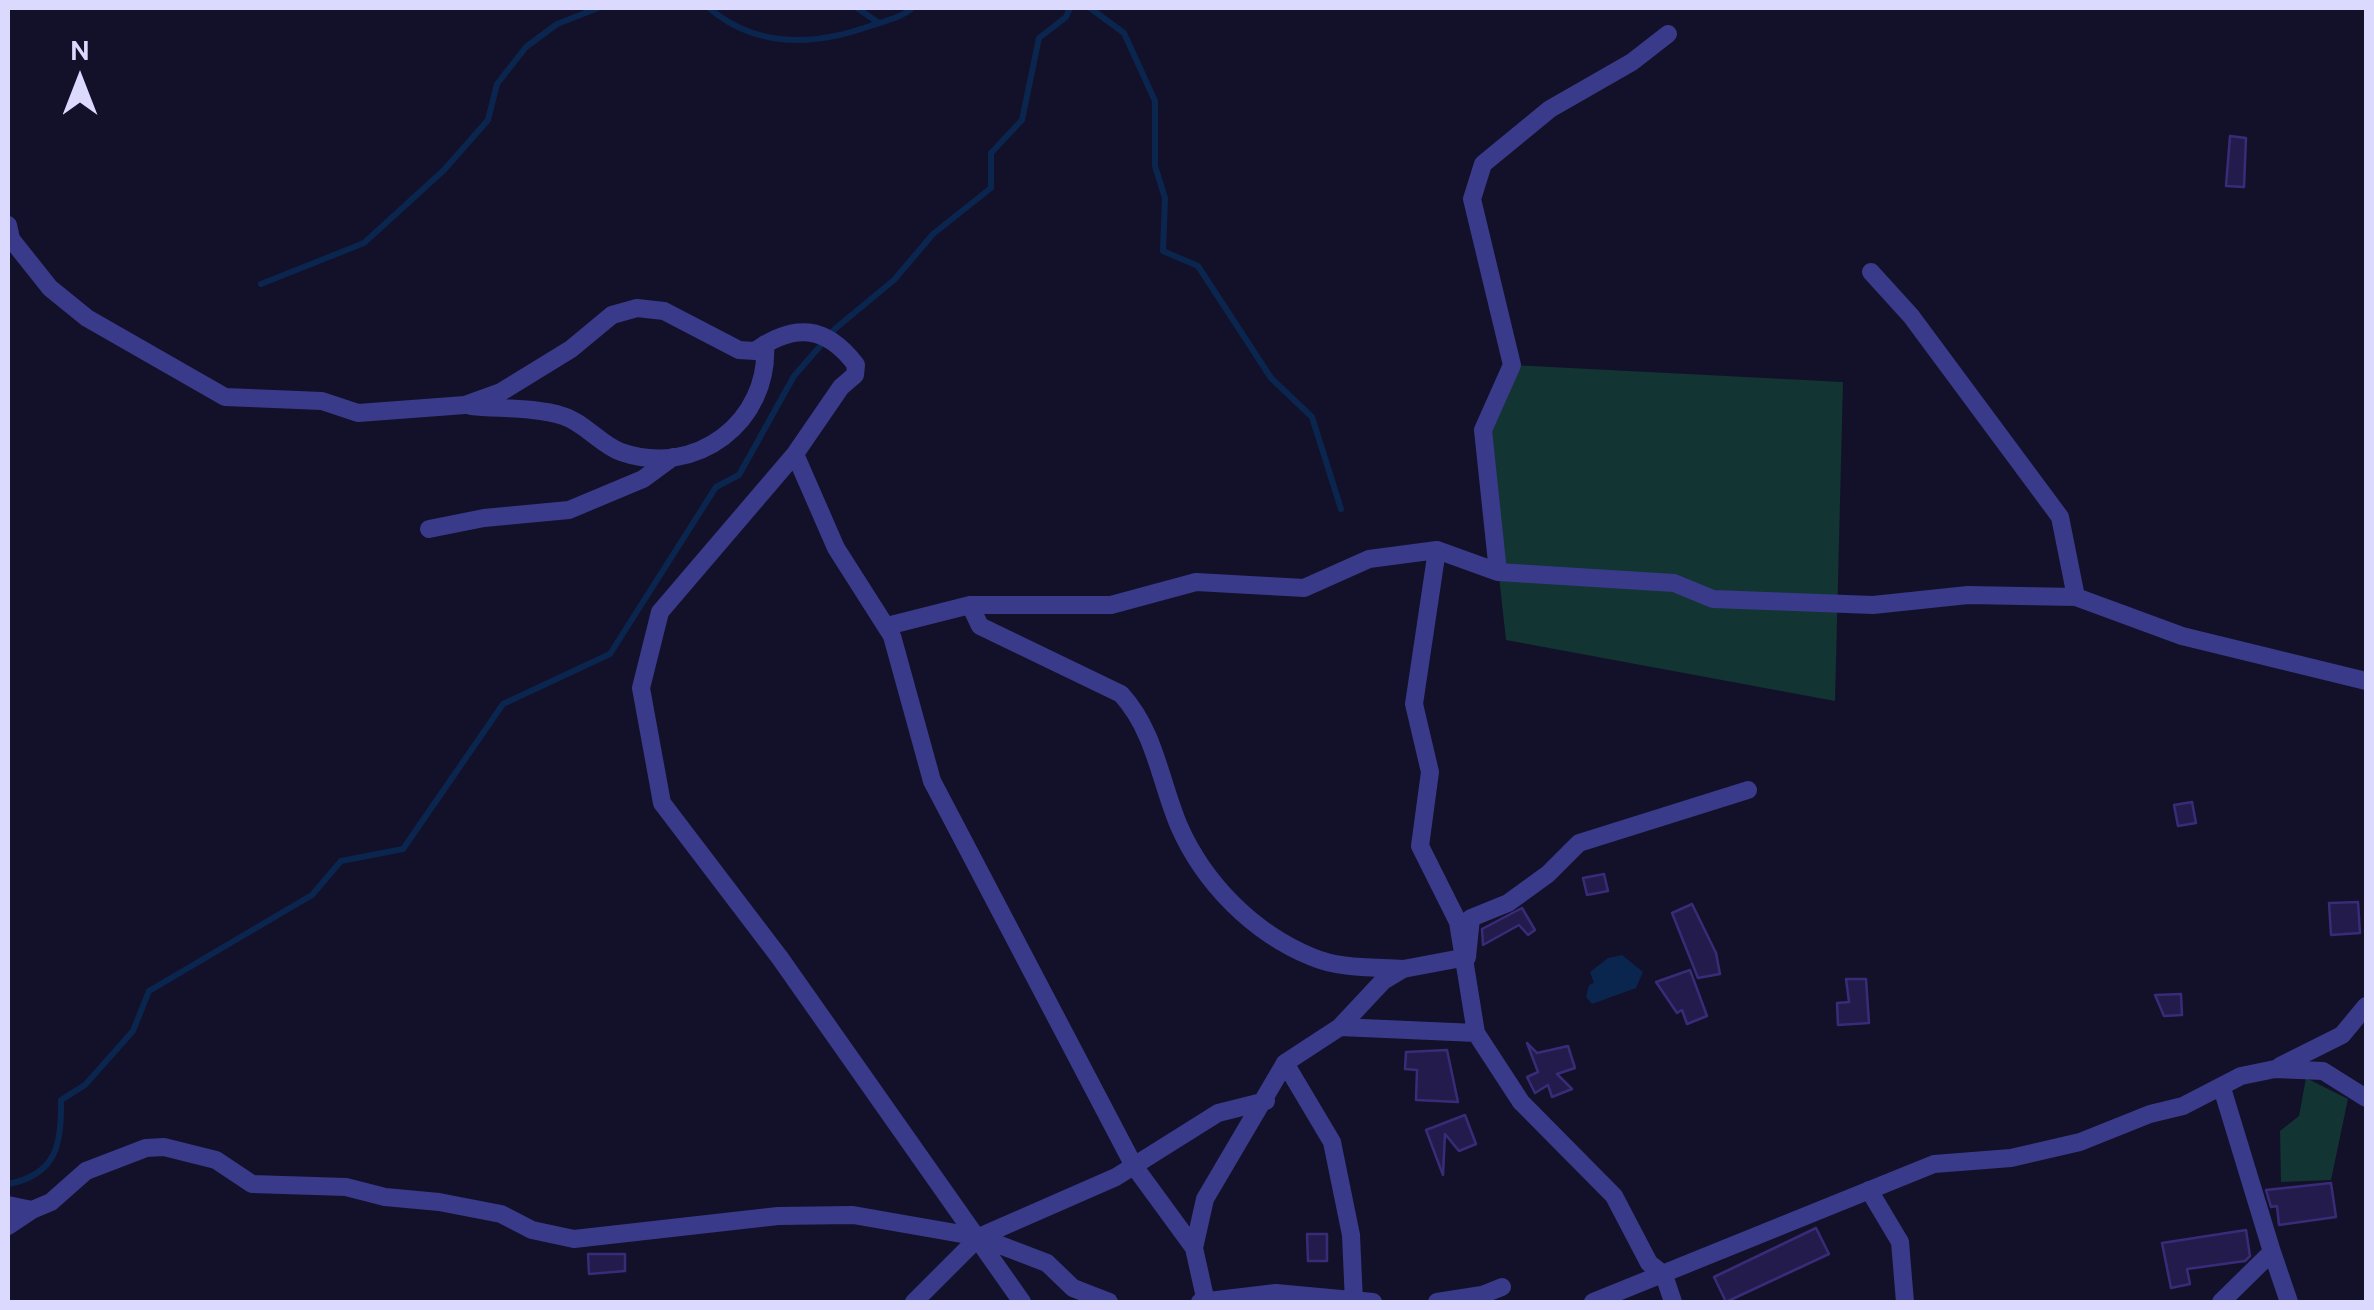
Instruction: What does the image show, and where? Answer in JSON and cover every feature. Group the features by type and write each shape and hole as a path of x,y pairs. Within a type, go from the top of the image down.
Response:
{"street":[{"path":"1498,572 1483,430 1512,365 1472,199 1477,182 1483,164 1550,110 1632,62 1668,34"},
{"path":"8,225 11,239 50,288 87,318 226,397 322,400 358,412 466,405 561,415 595,432 618,451 658,459 704,448 744,422 758,400 767,372 765,344"},
{"path":"1871,272 1911,316 2060,517 2076,597"},
{"path":"466,405 501,392 571,349 612,316 637,308 664,311 739,350 755,351 778,335 814,332 844,350 856,365 855,375 841,387 795,454 660,612 641,688 662,803 780,958 1022,1302"},
{"path":"429,530 484,518 569,510 643,480 677,454"},
{"path":"795,454 836,548 887,626 932,781 1134,1166 1194,1248"},
{"path":"1437,550 1414,704 1430,772 1420,846 1458,922 1467,956 1476,1033 1521,1102 1614,1196 1649,1263 1664,1275 1673,1302"},
{"path":"887,626 970,605 1111,605 1196,582 1304,588 1370,560 1437,550 1498,572 1674,583 1712,599 1873,605 1968,595 2076,597 2182,636 2366,681"},
{"path":"970,605 980,626 1121,694 1156,752 1179,826 1212,887 1311,957 1346,966 1403,969 1467,956"},
{"path":"1467,956 1471,918 1508,903 1548,874 1579,843 1748,790"},
{"path":"1285,1063 1332,1142 1360,1302 1276,1293 1204,1302 1194,1248 1205,1198 1266,1101 1285,1063 1340,1027 1383,981 1403,969"},
{"path":"1593,1302 1934,1164 2011,1158 2080,1142 2150,1114 2183,1106 2241,1076 2275,1068 2342,1036 2366,1006"},
{"path":"1340,1027 1476,1033"},
{"path":"2275,1068 2323,1072 2366,1098"},
{"path":"2222,1088 2289,1302"},
{"path":"914,1302 979,1236 1134,1166 1218,1113 1266,1101"},
{"path":"8,1226 51,1202 86,1171 146,1148 164,1147 216,1160 252,1184 331,1186 385,1198 439,1202 502,1214 532,1230 574,1239 778,1216 853,1216 979,1236 1047,1262 1073,1288 1108,1302"},
{"path":"1869,1190 1900,1242 1905,1302"},
{"path":"8,1205 32,1210"},
{"path":"2221,1302 2272,1252"},
{"path":"1437,1302 1482,1295 1502,1286"}],"green space":[{"path":"1512,365 1843,382 1835,701 1506,640 1483,430"},
{"path":"2306,1078 2348,1099 2331,1180 2281,1182 2280,1131 2299,1116"}],"water":[{"path":"1622,955 1643,972 1636,988 1592,1004 1586,997 1589,985 1594,983 1590,972 1608,958"}],"building":[{"path":"2230,136 2246,138 2244,187 2226,186"},
{"path":"2192,802 2196,823 2178,826 2174,805"},
{"path":"1604,874 1608,891 1587,895 1583,878"},
{"path":"2358,902 2360,933 2331,935 2329,903"},
{"path":"1692,904 1716,953 1720,974 1698,978 1672,913"},
{"path":"1522,908 1535,930 1528,935 1519,925 1483,945 1482,929"},
{"path":"1690,970 1707,1016 1687,1024 1682,1010 1677,1013 1656,982"},
{"path":"1846,979 1866,979 1869,1023 1838,1025 1837,1003 1849,1002"},
{"path":"2181,994 2182,1015 2164,1016 2155,995"},
{"path":"1527,1043 1537,1053 1568,1046 1575,1068 1557,1074 1572,1089 1552,1097 1548,1085 1535,1093 1527,1077 1538,1072"},
{"path":"1447,1050 1458,1102 1416,1100 1417,1070 1405,1069 1406,1052"},
{"path":"1465,1115 1476,1144 1459,1151 1445,1134 1443,1175 1426,1130"},
{"path":"2331,1183 2336,1217 2279,1225 2277,1206 2271,1207 2266,1190"},
{"path":"1816,1228 1829,1254 1726,1302 1714,1277"},
{"path":"2246,1230 2250,1256 2245,1261 2187,1269 2190,1284 2171,1288 2162,1243"},
{"path":"1307,1234 1327,1234 1327,1261 1308,1261"},
{"path":"588,1254 625,1254 625,1271 589,1274"}],"waterway":[{"path":"261,284 364,243 444,170 488,120 497,84 526,47 557,24 598,8"},
{"path":"709,8 746,30 786,40 849,33 898,17 912,8"},
{"path":"857,8 879,23"},
{"path":"8,1184 37,1173 53,1156 60,1131 61,1100 85,1085 133,1031 149,991 312,895 341,861 403,849 503,704 610,654 716,487 739,475 794,376 836,328 894,280 933,234 991,188 991,153 1022,120 1039,38 1066,17 1070,8"},
{"path":"1090,8 1124,33 1155,101 1155,166 1165,198 1163,251 1198,266 1271,378 1312,417 1341,509"}]}
